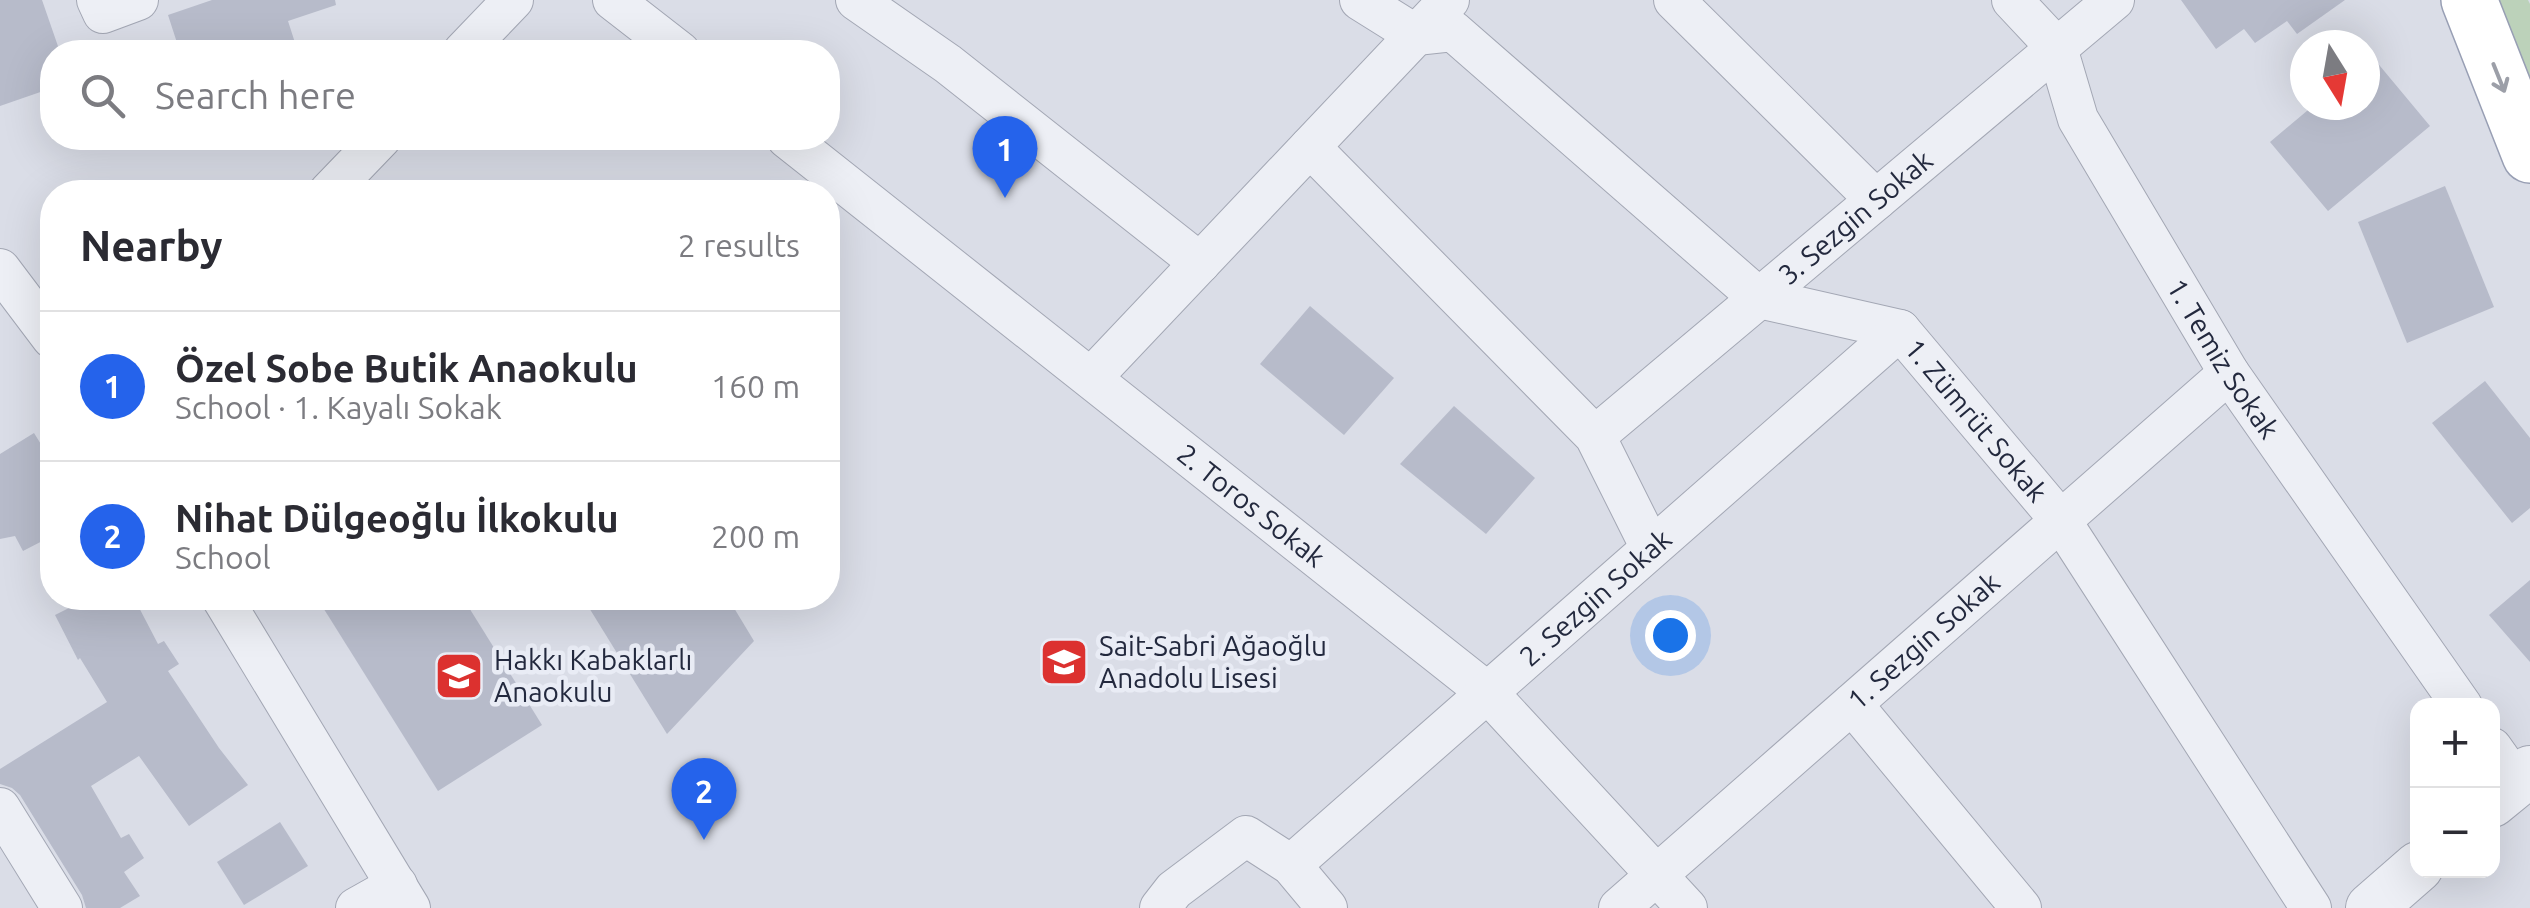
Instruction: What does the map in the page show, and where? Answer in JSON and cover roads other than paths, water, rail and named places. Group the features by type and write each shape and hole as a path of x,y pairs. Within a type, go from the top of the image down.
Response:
{"main road":[{"path":"2469,0 2530,155"}],"street":[{"path":"97,0 103,14 138,0"},
{"path":"475,40 513,0"},
{"path":"613,0 665,40"},
{"path":"856,0 948,64 1200,263"},
{"name":"1. Zümrüt Sokak","path":"1360,0 1416,35 1452,31 1759,298 1900,330 2061,521 2312,908"},
{"path":"1092,378 1450,0"},
{"path":"1674,0 1876,200"},
{"name":"1. Temiz Sokak","path":"2012,0 2056,48 2078,119 2230,374 2456,698"},
{"name":"3. Sezgin Sokak","path":"1595,436 2114,0"},
{"path":"1310,147 1595,436 1652,548"},
{"path":"341,180 370,150"},
{"name":"2. Toros Sokak","path":"803,150 1488,692 1687,908"},
{"path":"0,269 40,322"},
{"name":"2. Sezgin Sokak","path":"1291,866 1900,330"},
{"name":"1. Sezgin Sokak","path":"1619,908 2230,374"},
{"path":"229,610 403,896 356,908"},
{"path":"1852,704 2021,908"},
{"path":"0,808 62,908"},
{"path":"1160,908 1174,890 1246,836 1291,866 1327,908"},
{"path":"2371,908 2410,875"}],"place":[{"name":"Özel Sobe Butik Anaokulu","path":"1005,198"},
{"name":"Sait-Sabri Ağaoğlu Anadolu Lisesi","path":"1064,662"},
{"name":"Hakkı Kabaklarlı Anaokulu","path":"459,676"},
{"name":"Nihat Dülgeoğlu İlkokulu","path":"704,840"}]}
